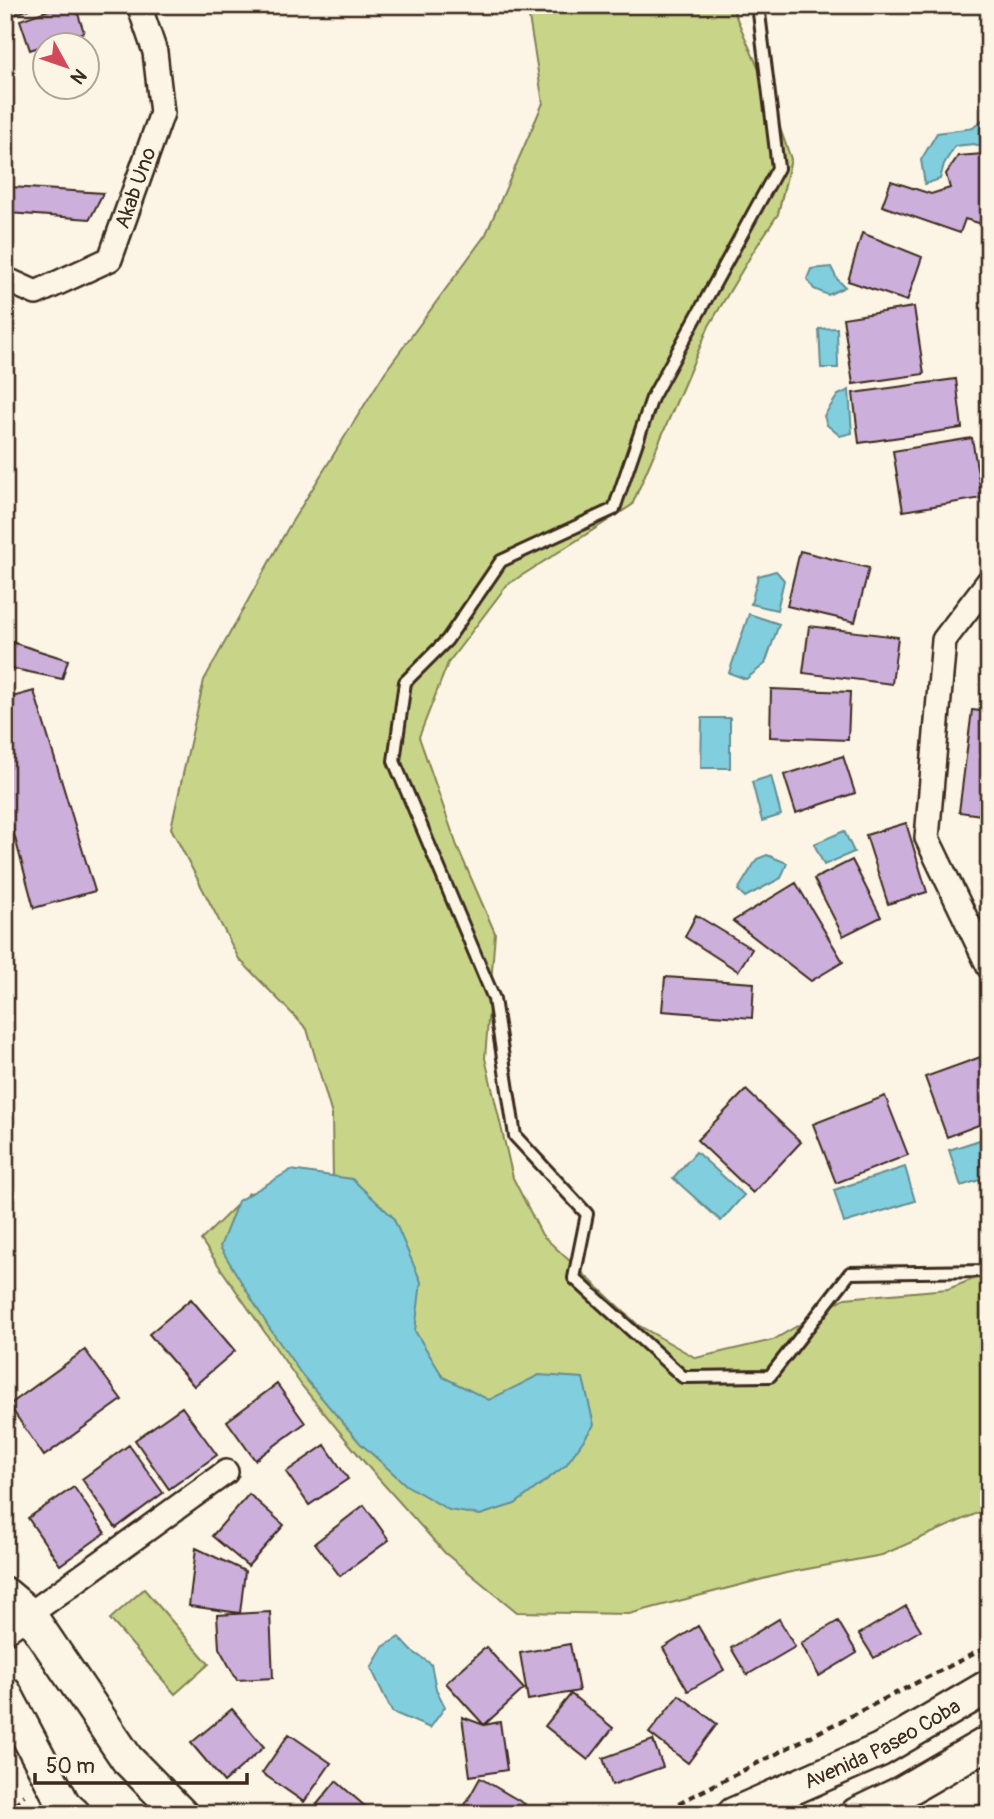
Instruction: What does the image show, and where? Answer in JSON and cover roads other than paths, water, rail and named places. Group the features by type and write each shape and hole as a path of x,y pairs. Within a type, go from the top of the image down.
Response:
{"main road":[{"path":"13,1613 127,1759 181,1814"},
{"name":"Avenida Paseo Coba","path":"734,1814 880,1750 989,1686"},
{"path":"5,1693 64,1805 74,1814"},
{"path":"857,1814 901,1793 989,1742"}],"street":[{"name":"Akab Uno","path":"5,279 36,293 110,259 162,113 155,52 138,5"},
{"path":"989,581 944,640 927,838 989,967"},
{"path":"13,1613 226,1472"}],"lane":[{"path":"758,5 778,168 652,398 614,509 501,561 447,639 405,682 394,761 494,999 515,1136 587,1214 574,1278 683,1377 770,1376 850,1273 989,1270"}],"water":[{"path":"989,114 989,149 974,144 955,146 944,164 940,179 925,184 921,160 937,133 973,128"},
{"path":"831,267 845,287 828,295 814,289 807,279 811,269"},
{"path":"837,328 838,368 821,368 819,329"},
{"path":"849,390 852,433 840,436 827,425 824,416 838,395"},
{"path":"776,571 784,580 777,610 751,604 758,576"},
{"path":"749,614 779,624 765,664 746,679 729,673"},
{"path":"702,718 730,718 730,768 701,768"},
{"path":"771,776 781,815 762,821 752,782"},
{"path":"844,831 854,852 824,865 814,844"},
{"path":"767,855 787,863 781,878 745,897 738,890 757,859"},
{"path":"989,1137 989,1177 961,1186 949,1150"},
{"path":"696,1152 744,1195 721,1221 673,1178"},
{"path":"905,1167 915,1201 844,1223 834,1190"},
{"path":"291,1170 352,1179 393,1217 421,1282 415,1331 443,1377 489,1400 539,1375 583,1378 594,1425 566,1465 515,1504 480,1515 449,1510 406,1485 360,1443 302,1375 268,1326 220,1247 238,1201"},
{"path":"399,1637 412,1651 431,1664 436,1689 445,1707 430,1728 392,1712 371,1668 383,1647"}]}
